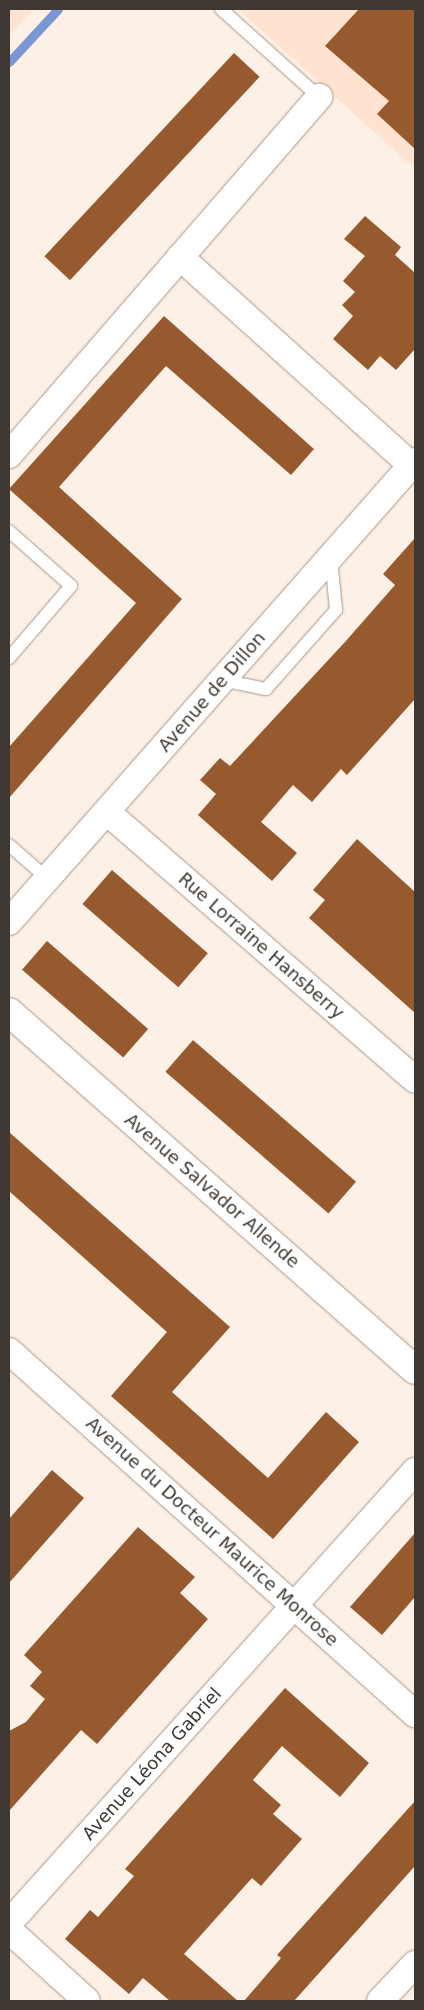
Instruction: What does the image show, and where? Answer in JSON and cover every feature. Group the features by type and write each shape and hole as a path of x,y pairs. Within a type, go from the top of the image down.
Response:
{"main road":[{"name":"Avenue Salvador Allende","path":"9,1012 415,1370"}],"street":[{"path":"9,455 319,97"},
{"path":"180,258 413,463"},
{"name":"Avenue de Dillon","path":"9,922 413,463"},
{"name":"Rue Lorraine Hansberry","path":"107,812 415,1080"},
{"name":"Avenue du Docteur Maurice Monrose","path":"9,1351 415,1714"},
{"name":"Avenue Léona Gabriel","path":"9,1923 415,1471"},
{"path":"9,1930 87,2001"},
{"path":"380,2001 415,1964"}],"lane":[{"path":"221,9 319,97"},
{"path":"9,658 71,586 11,539"},
{"path":"222,680 266,689 317,632 336,610 331,556"},
{"path":"9,845 48,878"}],"shaded area":[{"path":"9,9 34,9 9,35"},
{"path":"238,9 415,9 415,169"}],"building":[{"path":"359,9 415,9 415,149 377,114 389,101 325,46"},
{"path":"234,53 260,77 70,280 44,256"},
{"path":"365,216 401,247 395,255 415,273 415,349 396,370 380,356 368,370 333,339 353,316 342,305 355,292 343,281 365,256 344,239"},
{"path":"164,316 314,449 291,475 166,366 59,487 182,599 9,798 9,747 136,603 9,489"},
{"path":"415,538 415,699 347,775 341,769 312,802 293,785 261,822 297,853 272,881 198,815 216,794 200,780 220,758 230,766 345,642 395,585 383,574"},
{"path":"357,839 415,892 415,1013 309,918 325,900 313,890"},
{"path":"112,870 208,953 178,987 82,904"},
{"path":"47,941 148,1029 123,1058 22,970"},
{"path":"193,1040 356,1182 328,1213 165,1072"},
{"path":"9,1132 230,1327 172,1392 268,1478 326,1412 359,1442 273,1539 111,1396 167,1332 9,1191"},
{"path":"52,1470 84,1498 9,1583 9,1519"},
{"path":"138,1527 195,1577 180,1593 208,1619 97,1744 81,1730 9,1811 9,1731 26,1722 45,1699 30,1686 42,1672 24,1655"},
{"path":"415,1533 415,1597 382,1635 350,1607"},
{"path":"285,1688 369,1763 340,1797 282,1746 253,1780 281,1805 273,1814 302,1839 261,1886 252,1878 184,1954 238,2001 170,2001 143,1978 129,1994 65,1939 90,1910 98,1917 134,1876 125,1869"},
{"path":"415,1801 415,1866 294,2001 244,2001 281,1958 277,1955"}],"waterway":[{"path":"9,62 58,9"}]}
